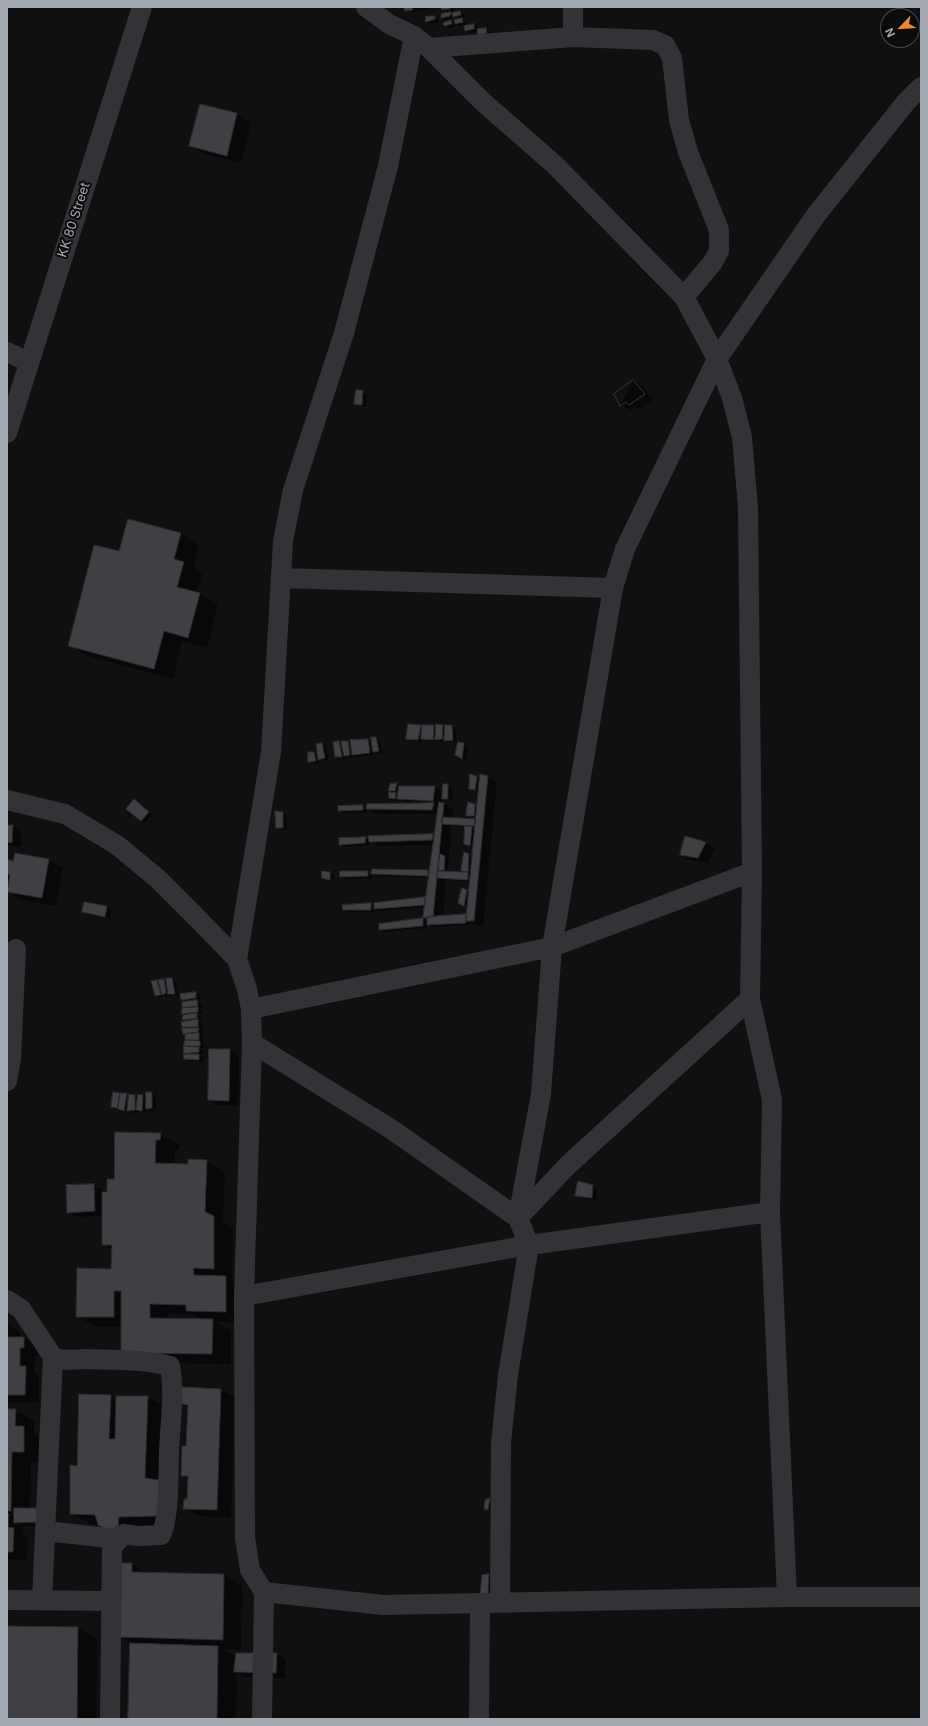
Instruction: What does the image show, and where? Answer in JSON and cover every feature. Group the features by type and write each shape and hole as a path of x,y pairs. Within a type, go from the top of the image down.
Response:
{"street":[{"name":"KK 80 Street","path":"7,433 142,7"},
{"path":"366,7 389,24 422,42 483,102 555,165 684,297 716,359 732,398 742,437 748,508 752,872 750,999 772,1100 770,1212 787,1597"},
{"path":"573,7 573,37"},
{"path":"422,42 573,37 653,40 665,46 672,58 679,120 686,145 719,230 719,251 713,262 684,297"},
{"path":"237,959 271,752 283,541 293,490 344,333 422,42"},
{"path":"500,1602 501,1442 508,1375 529,1245 518,1218 541,1094 552,946 613,588 625,549 716,359 816,215 906,102 921,87"},
{"path":"7,352 29,362"},
{"path":"281,578 613,588"},
{"path":"7,800 65,814 117,844 158,879 237,959 247,989 251,1009 252,1044 244,1296 245,1538 250,1570 264,1592 262,1719"},
{"path":"251,1009 552,946 752,872"},
{"path":"7,1081 11,1058 16,949"},
{"path":"518,1218 568,1165 750,999"},
{"path":"252,1044 391,1129 518,1218"},
{"path":"244,1296 529,1245 770,1212"},
{"path":"7,1300 21,1309 53,1357 59,1360 84,1359 157,1363 170,1366 172,1388 164,1529 161,1535 138,1536 124,1534 112,1546 110,1601 110,1719"},
{"path":"42,1600 53,1357"},
{"path":"45,1531 119,1539"},
{"path":"264,1592 383,1605 787,1597 921,1597"},
{"path":"7,1600 110,1601"},
{"path":"479,1719 480,1603"}],"building":[{"path":"404,7 412,7 413,10 405,11"},
{"path":"441,7 450,7 450,9 442,10"},
{"path":"460,11 461,15 453,17 452,13"},
{"path":"451,12 450,16 441,18 441,14"},
{"path":"426,16 435,16 435,19 426,22"},
{"path":"462,18 463,22 455,24 454,20"},
{"path":"451,20 452,24 444,26 443,23"},
{"path":"474,24 474,29 465,31 464,26"},
{"path":"486,28 487,33 478,35 477,29"},
{"path":"200,104 237,113 227,156 189,146"},
{"path":"633,380 645,394 629,405 626,402 620,406 614,394"},
{"path":"633,380 645,394 629,405 626,402 620,406 614,394"},
{"path":"356,390 363,390 362,405 354,404"},
{"path":"128,519 181,533 174,559 184,562 177,587 200,593 188,638 164,631 154,669 68,646 94,545 119,551"},
{"path":"408,724 421,725 418,740 406,739"},
{"path":"436,724 443,725 442,739 435,740"},
{"path":"422,725 434,725 433,740 421,739"},
{"path":"445,725 452,725 453,740 444,741"},
{"path":"371,737 376,737 379,751 373,752"},
{"path":"368,739 370,753 352,755 350,740"},
{"path":"339,741 342,757 335,757 333,742"},
{"path":"341,741 348,741 350,755 344,756"},
{"path":"458,742 464,743 462,759 455,755"},
{"path":"322,743 325,758 318,760 316,744"},
{"path":"308,752 314,752 316,761 308,762"},
{"path":"470,774 477,776 475,790 469,789"},
{"path":"480,774 488,776 474,921 466,921"},
{"path":"397,783 395,791 388,791 390,784"},
{"path":"443,784 448,784 448,799 442,799"},
{"path":"399,786 435,786 433,801 397,799"},
{"path":"389,792 396,793 395,799 389,798"},
{"path":"134,799 149,812 141,821 126,809"},
{"path":"439,802 444,803 433,917 423,918"},
{"path":"468,802 475,804 474,816 466,816"},
{"path":"434,803 432,810 366,809 367,804"},
{"path":"363,805 363,810 338,811 338,806"},
{"path":"275,811 283,812 283,828 276,828"},
{"path":"442,817 475,819 474,826 442,824"},
{"path":"7,825 13,825 12,843 7,842"},
{"path":"465,826 472,827 470,846 464,844"},
{"path":"433,834 432,840 369,842 368,836"},
{"path":"685,836 706,842 698,858 680,855"},
{"path":"366,837 365,843 339,845 339,838"},
{"path":"464,852 469,854 468,872 461,871"},
{"path":"15,853 49,859 42,898 7,892 10,875 7,874 7,859 13,861"},
{"path":"440,854 445,856 444,871 438,870"},
{"path":"372,869 428,870 428,876 371,874"},
{"path":"322,871 330,872 330,880 322,878"},
{"path":"340,871 368,871 368,876 340,877"},
{"path":"438,871 468,872 468,880 437,878"},
{"path":"462,888 467,890 464,906 458,903"},
{"path":"425,897 425,905 374,909 374,903"},
{"path":"84,902 107,906 105,917 82,912"},
{"path":"371,903 371,910 343,910 342,905"},
{"path":"466,914 466,923 427,925 427,917"},
{"path":"423,918 423,926 379,930 379,924"},
{"path":"166,978 172,978 175,994 168,994"},
{"path":"164,979 166,993 162,995 158,980"},
{"path":"157,980 161,995 155,996 151,981"},
{"path":"196,992 196,998 181,1000 180,994"},
{"path":"197,1000 198,1006 182,1008 182,1002"},
{"path":"198,1007 198,1012 181,1014 182,1008"},
{"path":"197,1013 197,1018 182,1020 183,1015"},
{"path":"198,1019 198,1027 182,1027 181,1022"},
{"path":"182,1028 199,1028 198,1032 183,1034"},
{"path":"199,1033 199,1040 185,1040 185,1034"},
{"path":"185,1040 200,1041 200,1046 184,1046"},
{"path":"184,1046 199,1047 199,1052 184,1054"},
{"path":"209,1049 230,1049 229,1101 208,1100"},
{"path":"184,1054 199,1054 199,1060 184,1059"},
{"path":"113,1092 120,1093 117,1108 111,1107"},
{"path":"146,1092 152,1092 152,1108 146,1109"},
{"path":"120,1093 127,1093 124,1111 118,1109"},
{"path":"129,1094 135,1095 135,1110 127,1111"},
{"path":"138,1094 143,1095 142,1111 136,1110"},
{"path":"115,1132 161,1133 160,1140 156,1140 155,1163 188,1164 188,1159 207,1160 205,1212 214,1216 214,1269 193,1268 194,1275 226,1276 226,1312 186,1311 186,1305 150,1304 150,1318 213,1319 212,1354 121,1353 121,1291 114,1291 114,1317 76,1317 77,1268 111,1269 112,1245 102,1245 102,1192 107,1192 107,1179 114,1179"},
{"path":"578,1181 593,1185 592,1198 575,1196"},
{"path":"94,1184 95,1211 67,1213 66,1185"},
{"path":"7,1337 24,1337 24,1348 20,1348 20,1366 26,1366 25,1395 7,1395"},
{"path":"182,1387 221,1389 217,1510 183,1509 184,1499 187,1499 188,1476 181,1476 182,1446 186,1446 188,1405 182,1404"},
{"path":"79,1394 111,1395 109,1439 115,1439 116,1396 148,1396 145,1478 159,1480 158,1516 119,1517 118,1526 111,1531 98,1525 95,1515 70,1514 70,1465 77,1466"},
{"path":"7,1409 16,1409 15,1426 24,1426 24,1452 12,1452 11,1511 7,1511"},
{"path":"490,1498 488,1510 484,1509 485,1500"},
{"path":"14,1508 38,1508 38,1522 14,1523"},
{"path":"7,1513 9,1514 8,1527 14,1528 13,1552 7,1552"},
{"path":"122,1563 132,1563 132,1572 224,1574 223,1640 120,1637"},
{"path":"489,1574 488,1596 480,1595 482,1575"},
{"path":"7,1626 78,1627 77,1719 7,1719"},
{"path":"130,1643 218,1646 217,1719 128,1719"},
{"path":"236,1653 277,1653 276,1673 234,1672"}]}
